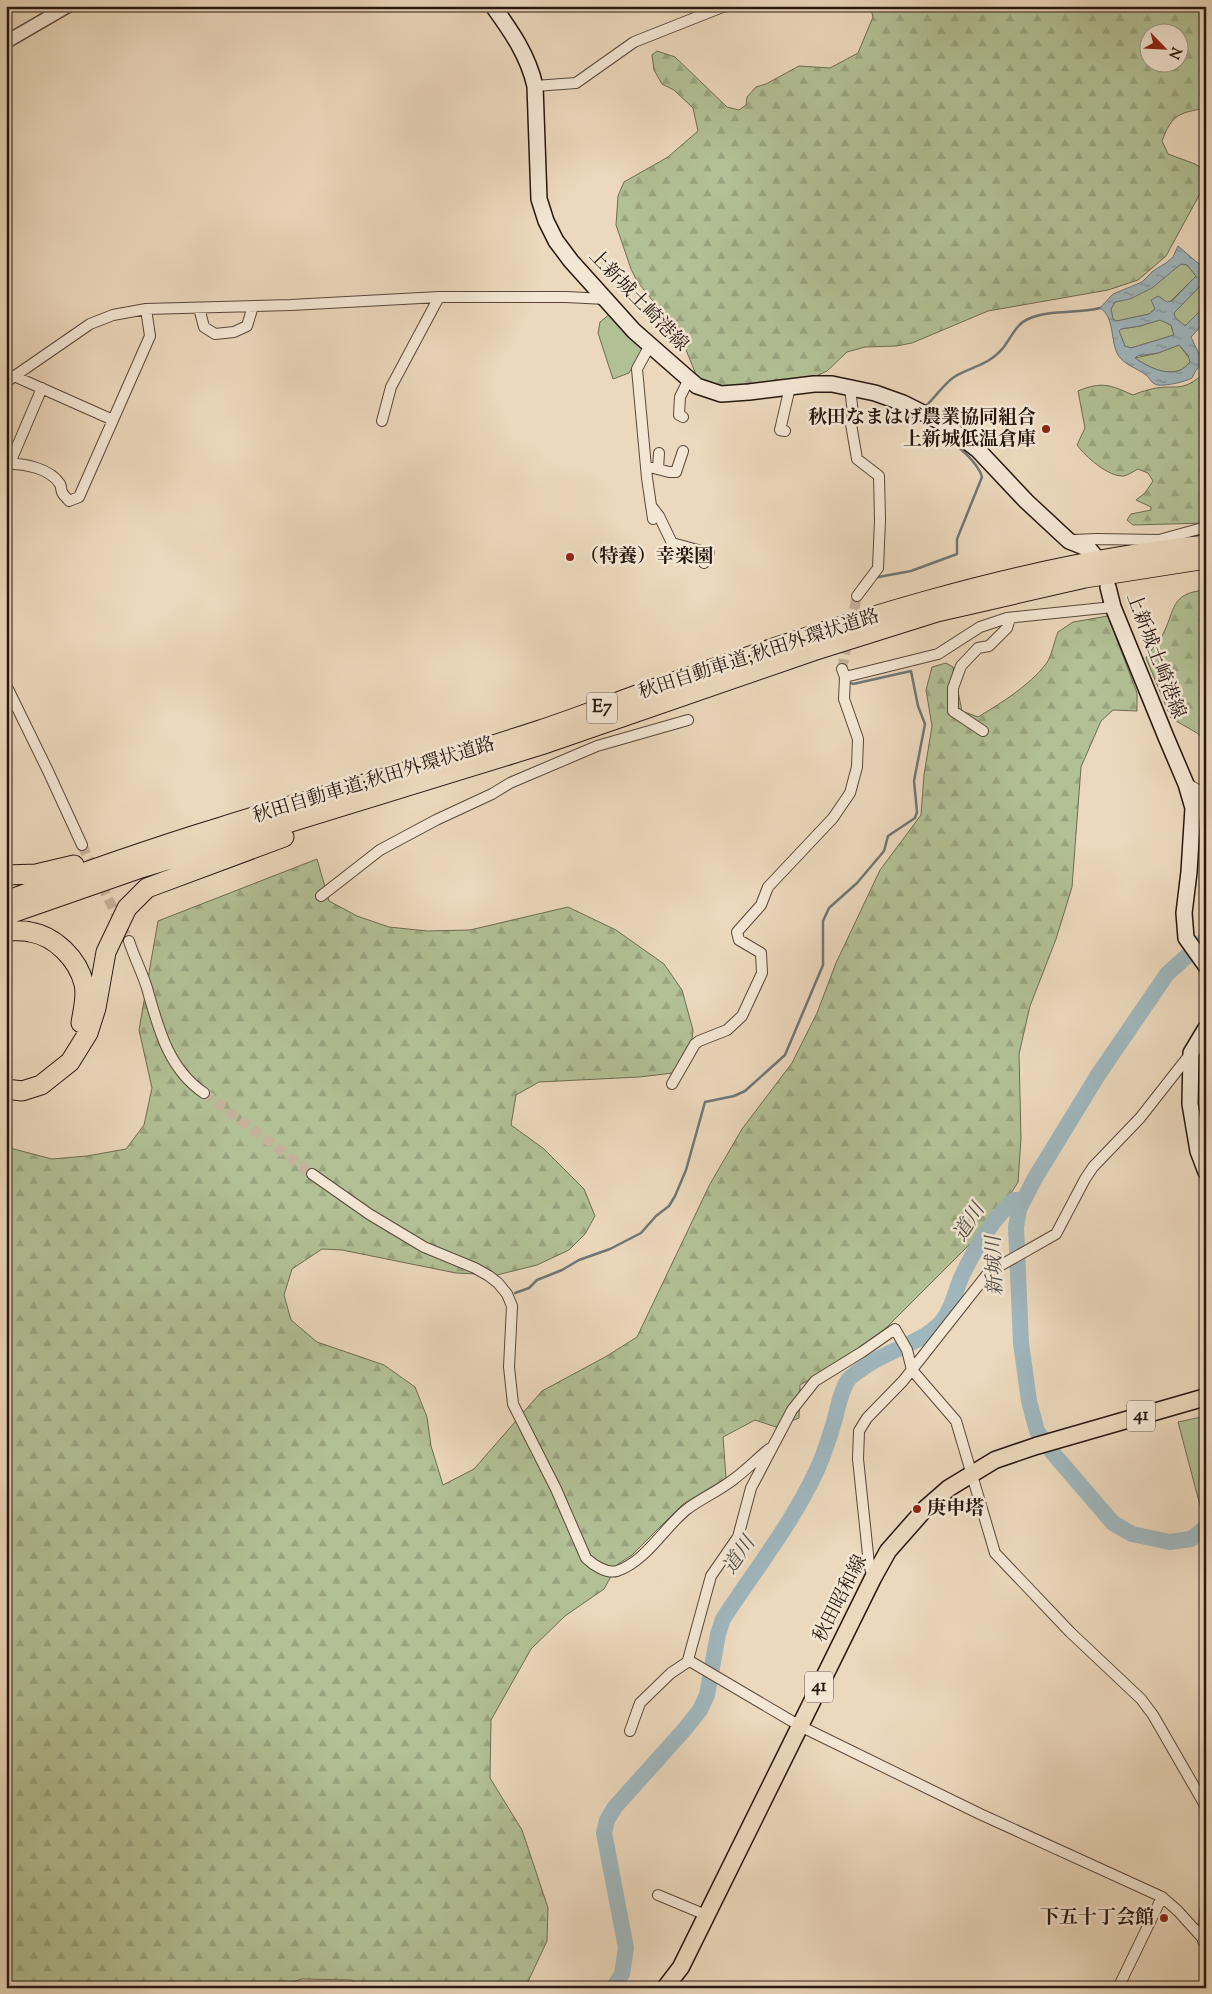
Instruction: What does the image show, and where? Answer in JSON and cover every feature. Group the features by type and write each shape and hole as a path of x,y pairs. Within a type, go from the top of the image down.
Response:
{"highway":[{"name":"秋田自動車道;秋田外環状道路","path":"6,900 222,826 376,782 541,730 657,688 806,638 950,594 1077,564 1206,545"},
{"name":"秋田自動車道;秋田外環状道路","path":"6,915 138,869 541,745 813,651 937,612 1085,578 1206,559"},
{"path":"6,1089 22,1091 41,1085 70,1062 88,1033 96,1008 106,952 127,908 147,888 460,771"},
{"path":"6,875 44,872 222,826"},
{"path":"6,930 31,932 57,943 74,961 84,984 84,1003 81,1024 68,1048 49,1069 28,1078 6,1078"}],"main road":[{"name":"上新城土崎港線","path":"493,6 520,45 535,86 539,199 546,221 556,241 571,261 650,345 698,386 720,394 814,384 850,387 903,403 943,423 978,450 1026,501 1069,541 1089,549 1094,556"},
{"name":"上新城土崎港線","path":"1108,587 1113,607 1186,784 1193,808 1184,913 1186,938 1206,966"},
{"path":"1206,1028 1191,1052 1190,1104 1198,1152 1206,1172"},
{"name":"秋田昭和線","path":"665,1988 680,1967 872,1578 888,1551 925,1509 949,1488 995,1460 1036,1446 1077,1436 1206,1397"}],"street":[{"path":"6,42 68,6"},
{"path":"535,86 576,83 634,42 725,6"},
{"path":"382,421 391,387 439,297"},
{"path":"10,379 90,324 113,315 146,309 439,297 566,297 606,299"},
{"path":"199,308 204,327 215,334 234,332 248,326 253,306"},
{"path":"42,388 8,464 21,464 41,470 61,485 62,492 69,501 79,497 150,336 146,309"},
{"path":"650,345 636,369 646,466 654,519"},
{"path":"10,379 42,388 113,420"},
{"path":"683,417 679,415 680,397 689,379"},
{"path":"785,431 780,430 790,387"},
{"path":"850,387 853,414 851,424 856,460 879,476 878,568 857,596"},
{"path":"646,466 676,472 683,451"},
{"path":"658,469 659,454"},
{"path":"651,506 659,516 672,543 709,553 704,563"},
{"path":"1069,541 1096,539 1159,540 1206,527"},
{"path":"672,1084 699,1040 727,1030 742,1016 762,973 761,953 739,940 737,932 761,905 768,887 833,818 850,793 857,767 858,739 844,699 843,673 938,654 980,627 1010,618 1113,607"},
{"path":"983,731 953,711 953,688 961,666 978,648 989,646 1007,628 1010,618"},
{"path":"6,686 82,845"},
{"path":"321,896 380,850 436,820 492,794 510,783 597,746 688,720"},
{"path":"1186,784 1206,794"},
{"path":"1186,784 1206,812"},
{"path":"129,941 167,1048 178,1069 193,1086 204,1093"},
{"path":"872,1578 858,1459 859,1431 866,1418 912,1370 989,1272 1056,1234 1085,1179 1140,1118 1191,1052"},
{"path":"312,1174 369,1214 424,1247 490,1276 498,1282 507,1294 512,1306 509,1367 513,1404 556,1488 586,1558 591,1563 609,1571 616,1571 630,1564 658,1539 685,1510 735,1479 773,1445"},
{"path":"689,1661 711,1576 738,1537 752,1488 792,1410 815,1381 895,1329 907,1350 912,1370 956,1421 995,1553 1070,1632 1141,1699 1153,1715 1206,1807"},
{"path":"689,1661 800,1726 980,1814 1162,1897 1178,1911 1204,1941"},
{"path":"630,1731 640,1703 671,1673 689,1661"},
{"path":"658,1895 706,1915"},
{"path":"1118,1988 1162,1897"},
{"path":"1204,1941 1206,1903"}],"green space":[{"path":"870,6 1206,6 1206,108 1189,111 1178,116 1169,125 1162,141 1168,154 1195,164 1205,170 1206,182 1166,256 1138,280 1108,290 988,311 912,343 896,346 865,347 847,352 827,371 812,378 726,386 712,384 697,377 680,335 637,281 616,225 618,196 624,182 668,157 698,131 693,108 674,90 662,84 654,70 652,55 657,51 675,57 727,107 739,110 746,105 747,97 756,87 766,84 799,66 830,68 858,53 873,17"},
{"path":"1181,264 1187,265 1196,276 1171,301 1167,303 1160,297 1152,300 1155,309 1149,314 1117,321 1113,320 1111,309 1115,302 1143,292"},
{"path":"1203,283 1206,284 1206,305 1188,324 1183,326 1174,317 1174,313"},
{"path":"611,313 644,346 629,373 613,379 598,333 600,322"},
{"path":"1160,320 1171,325 1174,335 1131,348 1125,346 1119,331 1121,329"},
{"path":"1179,345 1190,359 1190,362 1178,371 1171,372 1156,369 1135,358 1158,353"},
{"path":"1206,371 1206,523 1133,525 1127,520 1131,514 1151,510 1151,507 1136,500 1145,493 1153,481 1148,473 1138,469 1124,476 1104,470 1081,450 1077,445 1085,428 1078,391 1100,385 1133,395 1157,388 1184,386 1197,379"},
{"path":"1206,590 1206,742 1197,733 1171,718 1146,658 1160,639 1175,604 1185,595"},
{"path":"1108,616 1137,693 1137,711 1113,710 1101,721 1081,767 1072,887 1056,939 1030,1006 1019,1054 1021,1139 1018,1182 995,1219 886,1328 834,1366 800,1385 799,1418 776,1427 755,1420 723,1437 726,1478 683,1504 632,1555 618,1564 604,1589 565,1616 531,1649 491,1720 490,1778 522,1830 548,1908 547,1941 525,1988 365,1988 351,1980 302,1979 274,1988 6,1988 6,1147 52,1159 87,1156 126,1149 144,1125 152,1088 139,1030 158,921 317,859 329,901 357,916 389,927 427,931 470,930 568,907 616,930 664,964 682,990 693,1030 690,1057 673,1073 639,1077 539,1082 516,1095 511,1125 544,1149 584,1189 595,1216 585,1234 569,1250 537,1265 497,1275 456,1273 342,1250 322,1249 292,1269 284,1295 291,1320 317,1342 384,1365 415,1387 427,1417 431,1446 443,1485 474,1469 542,1391 607,1356 637,1337 710,1184 742,1129 792,1063 817,1013 836,963 880,870 921,815 924,775 932,726 926,690 932,667 946,663 953,667 962,711 978,717 1014,694 1039,672 1048,661 1058,632 1073,622"},
{"path":"1206,1416 1206,1508 1201,1509 1178,1422"}],"water":[{"path":"1178,246 1206,270 1206,284 1203,283 1174,313 1175,317 1185,326 1206,305 1206,321 1191,337 1199,354 1206,355 1206,361 1196,370 1192,378 1166,385 1158,385 1152,382 1146,375 1127,364 1118,355 1108,317 1100,308 1113,294 1142,282 1153,271 1173,257","holes":["1181,264 1187,265 1196,276 1172,301 1167,302 1158,296 1151,300 1155,309 1149,314 1117,321 1113,319 1111,309 1115,302 1130,299 1152,288","1160,320 1171,325 1174,335 1131,348 1125,346 1119,331","1179,345 1188,355 1190,362 1184,368 1171,372 1148,366 1135,358 1137,356 1158,353"]}],"waterway":[{"path":"927,405 954,377 992,359 1024,321 1045,314 1100,308"},
{"path":"873,578 911,571 957,554 957,539 982,477 968,456 934,426"},
{"path":"515,1293 529,1288 537,1280 562,1270 579,1260 610,1249 641,1233 656,1216 669,1206 686,1170 705,1102 734,1096 745,1091 785,1055 823,965 823,921 829,908 857,883 884,851 888,836 915,818 917,812 914,781 925,724 918,706 911,671 853,684 849,682"},
{"name":"新城川","path":"1206,939 1167,974 1098,1075 1035,1178 1019,1209 1016,1227 1021,1343 1029,1401 1037,1431 1052,1452 1113,1523 1132,1534 1170,1542 1191,1539 1206,1527"},
{"name":"道川","path":"613,1988 622,1974 626,1948 604,1833 607,1820 615,1807 700,1710 707,1695 718,1634 723,1619 784,1529 806,1492 823,1454 841,1395 848,1380 873,1361 926,1335 943,1320 952,1305 966,1267 983,1236 1005,1208 1014,1200 1023,1200"}],"tunnel":[{"path":"851,624 857,596"},
{"path":"842,669 848,639"},
{"path":"82,845 129,941"},
{"path":"204,1093 312,1174"}],"place":[{"name":"秋田なまはげ農業協同組合 上新城低温倉庫","path":"1046,429"},
{"name":"（特養）幸楽園","path":"570,557"},
{"name":"庚申塔","path":"917,1509"},
{"name":"下五十丁会館","path":"1164,1918"}]}
